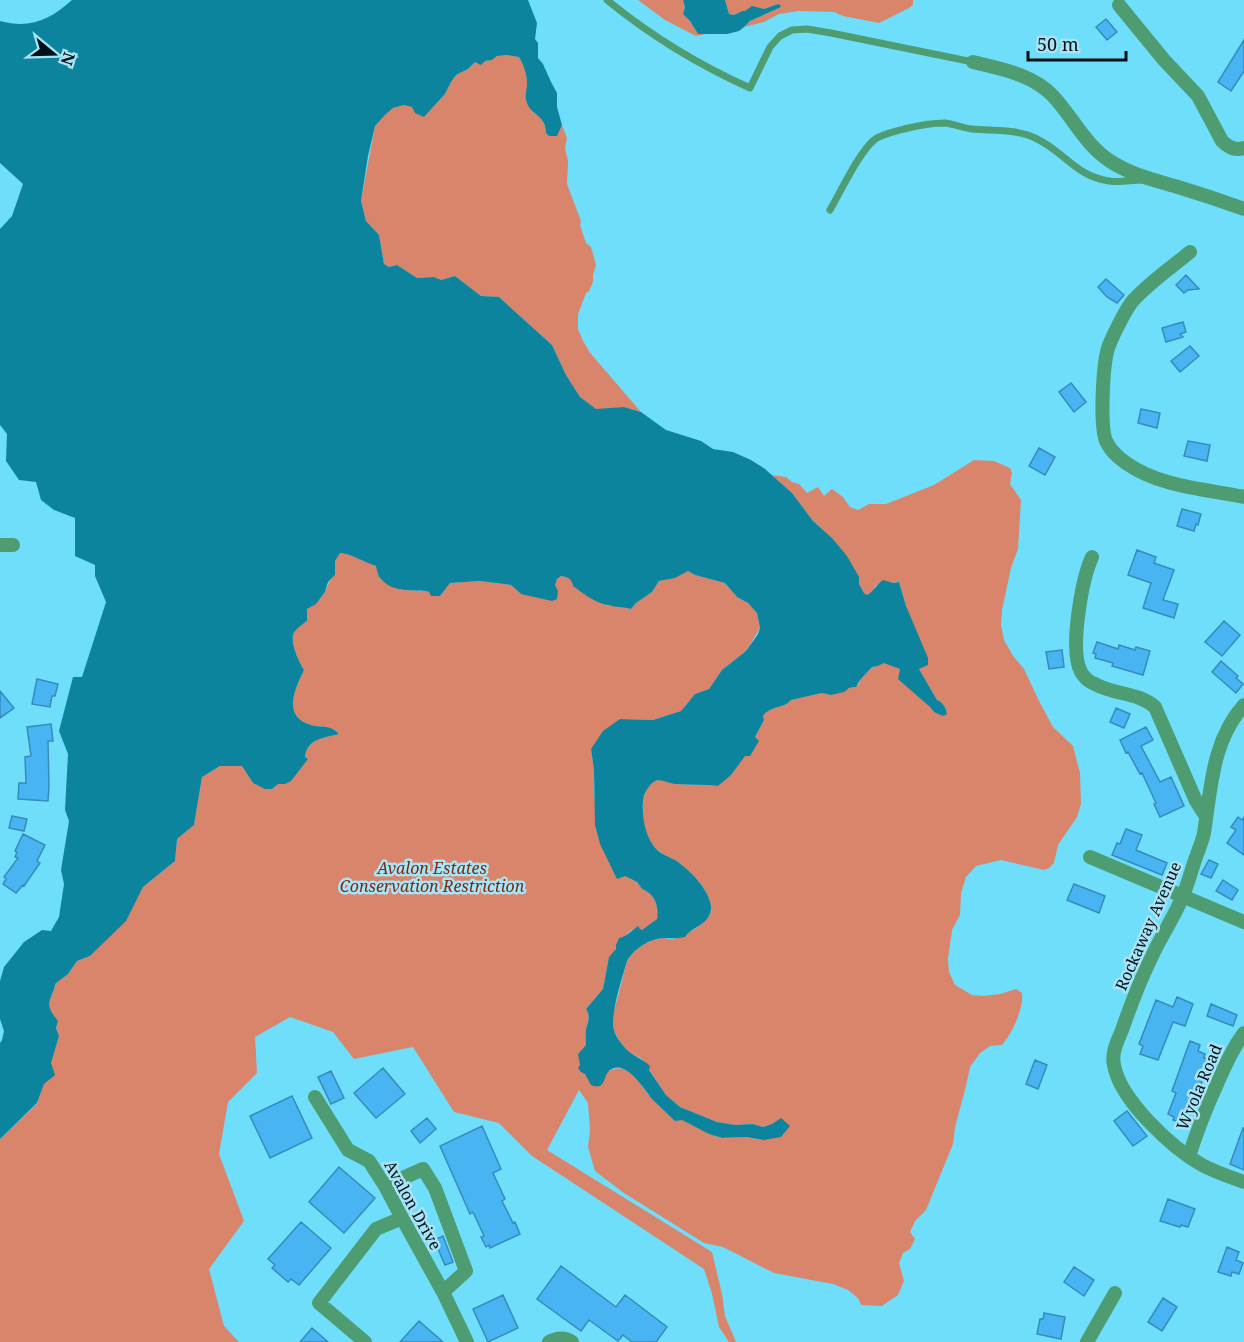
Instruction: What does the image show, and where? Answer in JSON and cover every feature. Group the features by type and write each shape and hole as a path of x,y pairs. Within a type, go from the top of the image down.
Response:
{"street":[{"path":"1119,5 1164,60 1198,96 1222,141 1231,148 1242,149"},
{"path":"973,62 1023,76 1040,85 1053,96 1079,131 1104,157 1125,170 1244,209"},
{"path":"1190,252 1131,303 1108,348 1104,382 1104,432 1115,454 1143,472 1173,483 1244,497"},
{"path":"1092,557 1087,568 1078,611 1077,645 1080,670 1097,686 1133,695 1148,701 1155,707 1196,801 1205,815"},
{"name":"Rockaway Avenue","path":"1189,1156 1165,1137 1134,1104 1117,1075 1113,1058 1125,1020 1152,956 1183,897 1203,835 1215,759 1230,724 1244,705"},
{"path":"1090,857 1244,922"},
{"name":"Wyola Road","path":"1189,1156 1205,1110 1229,1057 1244,1034"},
{"name":"Avalon Drive","path":"315,1097 348,1150 369,1161 385,1186 443,1292 466,1342"},
{"path":"1189,1156 1213,1171 1244,1182"},
{"path":"385,1186 423,1169 435,1188 466,1271 443,1292"},
{"path":"365,1342 319,1303 376,1229 402,1218"},
{"path":"1087,1342 1115,1293"},
{"path":"549,1342 557,1338 569,1339 572,1342"}],"lane":[{"path":"608,0 625,15 688,57 750,88 770,47 780,36 792,30 807,29 831,33 973,62"},
{"path":"830,210 856,164 873,141 881,136 911,127 943,123 1021,133 1035,138 1081,172 1099,179 1118,182 1153,180"}],"green space":[{"path":"638,0 683,0 685,7 683,14 698,34 706,34 696,36 665,20"},
{"path":"725,0 913,0 913,5 879,23 834,12 798,11 779,14 764,22 744,27 750,21 781,7 778,4 764,9 742,11 734,15 729,14"},
{"path":"507,55 519,57 525,68 528,86 526,93 533,112 544,123 546,133 557,135 562,125 567,138 565,148 568,161 567,184 581,221 580,225 586,243 591,247 596,265 593,282 578,314 578,329 591,354 641,412 624,407 596,410 580,397 566,375 552,345 499,297 481,296 455,276 441,280 434,277 417,278 397,265 389,267 384,264 379,235 366,221 361,201 375,126 393,108 404,105 409,105 426,115 445,94 456,75 468,69 475,62"},
{"name":"Avalon Estates Conservation Restriction","path":"974,460 994,461 1010,468 1012,473 1010,484 1021,500 1018,549 1011,568 1001,625 1004,640 1024,669 1053,727 1073,746 1080,773 1081,804 1077,817 1058,845 1054,863 1049,868 1044,870 1001,860 976,866 966,877 961,893 960,915 952,930 948,959 949,972 955,985 972,995 1000,994 1016,989 1022,993 1021,1006 1013,1028 1002,1045 990,1046 980,1053 970,1067 953,1144 926,1210 915,1221 910,1232 915,1239 910,1249 903,1253 899,1263 904,1281 898,1295 882,1306 861,1305 858,1298 848,1290 833,1284 774,1273 723,1247 704,1243 624,1193 595,1171 588,1147 590,1130 588,1103 579,1090 547,1150 712,1252 725,1316 736,1342 729,1342 719,1327 704,1269 532,1156 499,1123 454,1112 413,1047 354,1059 333,1032 290,1017 255,1037 257,1073 228,1102 219,1154 244,1221 209,1269 224,1326 239,1342 0,1342 0,1139 37,1104 59,1036 56,1028 58,1021 49,1005 55,984 68,974 77,961 90,956 125,921 143,887 175,861 177,839 194,825 202,777 220,766 242,766 253,783 272,789 278,784 285,784 308,759 305,757 306,751 313,742 339,734 328,727 308,724 295,714 293,700 304,670 293,644 293,635 307,621 307,609 321,598 335,575 335,560 340,553 376,566 380,579 401,590 426,591 440,596 450,583 480,581 511,585 521,594 555,585 561,576 568,577 608,606 631,609 652,592 659,581 674,578 688,571 725,583 737,597 748,603 757,613 760,628 746,651 722,670 709,689 695,694 681,711 653,720 620,719 591,749 594,796 625,876 637,882 653,897 657,905 657,919 642,930 639,928 631,930 616,945 616,949 609,958 603,989 586,1009 589,1017 586,1045 578,1054 609,1071 617,1068 624,1069 655,1101 694,1126 721,1138 745,1137 764,1140 781,1119 763,1127 753,1124 735,1125 717,1122 680,1107 666,1095 642,1059 629,1052 614,1031 613,1015 630,957 642,945 653,940 677,938 700,926 708,918 711,907 706,892 695,878 678,862 657,850 649,839 643,819 645,795 648,787 659,780 677,784 718,786 733,771 744,755 766,713 791,700 822,693 831,695 853,688 872,667 884,662 900,669 934,712 947,714 919,669 899,582 876,585 867,595 864,593 832,538 813,521 792,493 772,475 786,477 799,484 807,493 818,487 824,496 832,489 843,497 850,507 858,510 869,504 886,504 934,485"}],"water":[{"path":"72,0 528,0 537,23 535,39 538,43 538,58 557,93 557,107 562,125 557,136 549,136 546,133 544,122 527,103 526,77 519,57 497,56 481,65 475,62 468,69 456,75 445,94 424,117 415,113 412,107 404,105 393,108 375,126 361,201 366,221 379,235 384,264 389,267 397,265 417,278 434,277 441,280 455,276 481,296 499,297 552,345 566,375 580,397 596,409 624,407 641,412 666,430 701,441 713,449 733,452 751,460 792,493 813,521 832,538 847,556 859,577 859,584 864,593 867,595 883,580 899,582 906,606 928,658 928,665 919,669 947,714 943,716 934,712 898,679 900,669 884,663 872,667 856,687 831,695 822,693 791,700 766,713 755,737 759,741 750,756 745,756 731,775 718,786 676,784 658,780 651,784 643,799 644,823 653,845 692,874 703,887 711,907 705,922 685,937 659,938 638,948 630,957 615,1005 613,1023 615,1033 627,1050 650,1066 649,1070 666,1095 680,1107 717,1122 735,1125 753,1124 763,1127 781,1118 790,1126 781,1137 764,1140 746,1137 722,1138 709,1134 682,1120 675,1121 629,1072 616,1068 610,1070 602,1084 596,1086 591,1085 585,1074 578,1068 580,1065 578,1054 586,1045 589,1017 586,1009 603,989 609,957 616,949 619,938 639,926 642,930 657,919 657,905 653,897 637,882 625,876 617,879 600,844 595,825 594,770 591,749 603,731 620,719 653,720 681,711 695,694 709,689 722,670 746,651 758,634 760,628 757,613 748,603 737,597 725,583 688,571 675,578 659,581 652,592 631,609 598,602 573,586 569,579 561,576 555,585 558,591 557,599 552,601 521,594 511,585 480,581 450,583 440,596 431,596 426,591 391,587 380,577 376,566 340,553 335,561 335,575 328,582 325,592 316,604 307,609 307,621 293,635 293,644 304,670 293,700 295,714 308,724 332,728 339,734 313,742 306,751 305,757 308,759 291,781 278,784 272,789 265,789 253,783 242,766 220,766 202,777 194,825 177,839 175,861 143,887 126,921 90,956 77,961 68,974 55,984 49,1005 58,1021 56,1028 59,1036 51,1063 55,1075 44,1084 37,1103 0,1139 0,1043 4,1031 0,1019 0,981 4,967 24,942 42,930 51,931 59,917 64,884 61,870 69,821 65,810 68,754 59,731 73,677 82,677 106,602 95,576 95,565 75,556 75,518 54,510 41,500 36,482 19,480 6,461 7,434 0,425 0,229 12,216 23,184 0,163 0,21 21,24 39,21 56,13"},
{"path":"683,0 725,0 729,14 734,15 752,6 764,9 778,4 781,7 750,21 739,31 727,34 698,34 683,14 685,7"}],"building":[{"path":"1106,19 1117,32 1107,40 1096,27"},
{"path":"1244,40 1244,71 1231,91 1218,82"},
{"path":"1186,275 1199,289 1188,290 1184,293 1176,285"},
{"path":"1106,279 1124,295 1117,303 1107,297 1098,287"},
{"path":"1183,322 1186,332 1180,334 1183,337 1166,342 1162,328"},
{"path":"1190,346 1199,356 1180,372 1171,361"},
{"path":"1071,383 1086,402 1074,412 1059,392"},
{"path":"1141,409 1160,413 1157,428 1138,423"},
{"path":"1188,441 1210,445 1207,461 1184,456"},
{"path":"1039,448 1055,457 1045,475 1029,466"},
{"path":"1182,509 1201,514 1194,531 1177,526"},
{"path":"1137,550 1156,557 1154,563 1174,570 1163,600 1178,604 1174,618 1143,608 1151,583 1128,575"},
{"path":"1224,621 1240,635 1222,656 1205,642"},
{"path":"1097,642 1118,649 1119,645 1135,650 1136,647 1150,651 1143,675 1112,666 1113,663 1095,658 1096,654 1093,653"},
{"path":"1062,650 1064,667 1049,669 1046,652"},
{"path":"1221,661 1238,676 1236,678 1243,684 1236,693 1212,672"},
{"path":"37,679 58,684 50,707 32,704"},
{"path":"0,691 14,708 0,718"},
{"path":"1116,708 1130,714 1124,728 1110,722"},
{"path":"51,724 53,741 48,741 48,801 18,799 19,783 26,783 25,757 31,756 27,727"},
{"path":"1146,727 1153,740 1141,746 1160,782 1171,777 1184,806 1160,817 1142,773 1140,774 1128,752 1126,753 1120,740"},
{"path":"12,816 27,819 24,831 9,828"},
{"path":"1238,817 1242,820 1244,817 1244,855 1227,843 1236,830 1231,827"},
{"path":"1126,829 1142,835 1136,850 1167,863 1162,875 1112,855 1117,843 1120,844"},
{"path":"23,834 45,845 37,861 40,863 24,886 16,893 3,884 6,879 4,877 18,858 15,857 17,852 15,851"},
{"path":"1209,860 1218,864 1211,878 1201,874"},
{"path":"1223,880 1238,890 1232,900 1216,891"},
{"path":"1074,884 1105,896 1099,913 1067,900"},
{"path":"1177,997 1193,1004 1185,1026 1173,1022 1158,1060 1140,1054 1143,1046 1139,1044 1156,1000 1173,1007"},
{"path":"1211,1004 1237,1015 1233,1026 1207,1016"},
{"path":"1190,1041 1200,1045 1198,1051 1205,1054 1204,1058 1210,1060 1186,1124 1173,1120 1174,1117 1168,1114 1176,1093 1172,1091"},
{"path":"1035,1060 1047,1065 1038,1089 1026,1084"},
{"path":"383,1068 405,1094 376,1118 354,1093"},
{"path":"331,1071 344,1098 331,1104 318,1077"},
{"path":"292,1096 312,1138 270,1158 250,1116"},
{"path":"1127,1111 1147,1136 1133,1146 1114,1121"},
{"path":"427,1118 436,1129 420,1143 411,1131"},
{"path":"482,1126 501,1169 493,1173 505,1199 502,1201 520,1234 490,1248 489,1245 486,1247 481,1237 484,1236 473,1212 470,1214 440,1146"},
{"path":"1244,1128 1244,1170 1230,1164"},
{"path":"339,1167 375,1198 344,1233 309,1202"},
{"path":"1168,1199 1195,1209 1188,1227 1160,1221"},
{"path":"301,1222 331,1248 299,1285 291,1279 288,1282 272,1268 275,1265 268,1259"},
{"path":"443,1236 453,1262 445,1265 434,1240"},
{"path":"1227,1247 1239,1252 1236,1260 1243,1263 1239,1274 1232,1272 1231,1276 1218,1272"},
{"path":"561,1266 616,1307 625,1295 667,1327 656,1342 632,1342 623,1335 618,1341 589,1320 581,1331 537,1299"},
{"path":"1074,1267 1094,1280 1084,1296 1064,1282"},
{"path":"503,1295 518,1328 488,1342 473,1309"},
{"path":"1163,1298 1177,1307 1162,1331 1148,1322"},
{"path":"1044,1313 1065,1317 1061,1339 1037,1334 1040,1319 1043,1319"},
{"path":"419,1321 443,1342 400,1342"},
{"path":"312,1328 328,1342 300,1342"}]}
